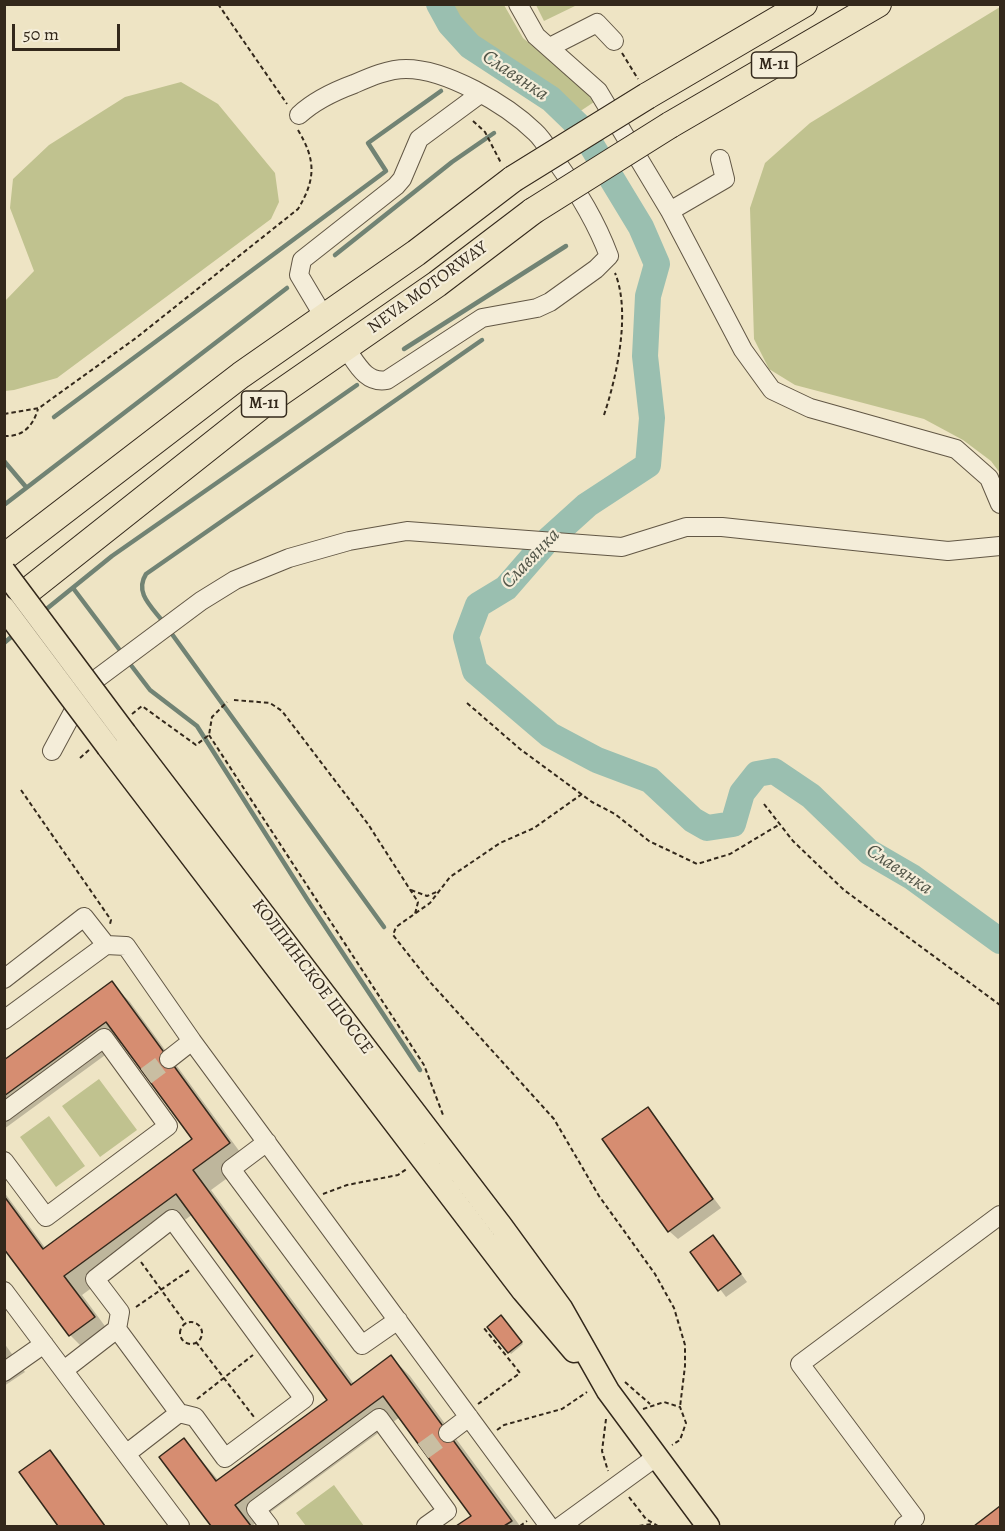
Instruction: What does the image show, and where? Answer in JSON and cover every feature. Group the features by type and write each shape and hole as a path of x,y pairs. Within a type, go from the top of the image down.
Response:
{"highway":[{"name":"NEVA MOTORWAY","path":"4,557 241,375 416,253 508,173 642,86 804,4"},
{"name":"NEVA MOTORWAY","path":"4,609 261,406 437,284 533,211 670,125 878,4"}],"main road":[{"name":"КОЛПИНСКОЕ ШОССЕ","path":"4,571 117,740"},
{"name":"КОЛПИНСКОЕ ШОССЕ","path":"4,609 117,740 502,1227 561,1308 609,1386 617,1418 656,1457 708,1527"}],"street":[{"path":"518,4 536,36 598,91 670,211 743,350 772,390 810,408 956,449 989,478 1000,504"},
{"path":"550,47 597,23 618,46"},
{"path":"299,115 308,107 340,90 380,73 404,69 425,70 480,94 536,132 598,226 609,256 596,269 550,302 537,308 482,318 387,380 376,380 366,376 345,347"},
{"path":"324,317 299,275 302,260 396,186 402,178 419,139 480,94"},
{"path":"670,211 725,179 720,159"},
{"path":"52,751 87,687 201,601 235,580 289,558 349,541 407,531 622,547 686,527 722,527 948,551 1000,546"},
{"path":"4,979 84,917 106,945"},
{"path":"4,1020 106,945 126,946 192,1041 549,1527"},
{"path":"4,1112 104,1038 141,1080 168,1126 46,1216 4,1161"},
{"path":"169,1059 192,1041"},
{"path":"267,1142 231,1169 362,1344 398,1320"},
{"path":"904,1527 915,1518 800,1364 1000,1215"},
{"path":"64,1370 118,1324 120,1312 95,1279 172,1219 304,1399 225,1458 195,1416 179,1413 118,1324"},
{"path":"4,1291 180,1527"},
{"path":"4,1372 44,1344"},
{"path":"126,1454 179,1413"},
{"path":"448,1433 467,1415"},
{"path":"269,1527 256,1509 379,1418 417,1456 447,1511 426,1527"},
{"path":"561,1527 656,1457"}],"path":[{"path":"4,414 39,408 135,338 298,209 309,191 313,173 309,153 297,128 299,115 284,101 218,4"},
{"path":"618,46 642,86"},
{"path":"485,132 508,173"},
{"path":"604,415 618,357 621,327 621,294 609,256"},
{"path":"4,436 14,437 25,431 34,421 39,408"},
{"path":"234,700 270,703 282,711 368,824 418,902 415,914"},
{"path":"201,741 209,735 212,717 227,702"},
{"path":"467,703 520,749 592,802 615,814 649,841 697,864 730,854 780,824"},
{"path":"209,735 424,1065 443,1115"},
{"path":"21,790 111,920 106,945"},
{"path":"582,794 534,828 500,843 450,877 430,903 394,929 393,934 397,943 554,1119 599,1196 655,1274 675,1308 685,1345 680,1407 686,1423 680,1440 656,1457"},
{"path":"764,804 793,841 844,890 1000,1005"},
{"path":"411,890 427,896 441,890"},
{"path":"309,1199 347,1185 398,1175 411,1166"},
{"path":"132,1250 186,1324"},
{"path":"118,1324 203,1260"},
{"path":"190,1322 199,1324 203,1332 200,1340 192,1344 184,1342 180,1334 186,1324 190,1322"},
{"path":"467,1415 520,1373 484,1328"},
{"path":"196,1342 263,1429"},
{"path":"179,1413 265,1346"},
{"path":"485,1439 504,1425 562,1409 609,1386 650,1404"},
{"path":"657,1525 646,1519 607,1470 602,1451 617,1418 650,1404 664,1402 680,1407"},
{"path":"639,1527 657,1525"}],"green space":[{"path":"451,5 504,5 523,38 582,88 594,102 573,116 555,96 471,35"},
{"path":"536,5 577,5 544,21"},
{"path":"1000,7 1000,473 991,461 963,440 924,419 795,385 769,369 754,339 750,208 765,163 810,123"},
{"path":"181,82 218,104 275,173 279,202 271,219 57,378 5,391 5,301 34,271 10,208 13,179 49,145 125,97"},
{"path":"99,1079 137,1130 100,1157 62,1106"},
{"path":"49,1116 85,1166 56,1187 20,1137"},
{"path":"334,1485 364,1526 306,1526 296,1513"}],"building":[{"path":"112,981 230,1143 193,1170 351,1385 391,1355 512,1521 504,1526 456,1526 471,1516 383,1396 235,1505 251,1526 211,1526 159,1457 184,1438 216,1481 327,1400 176,1194 64,1276 95,1317 69,1336 4,1249 4,1196 43,1249 192,1139 106,1022 4,1096 4,1060"},
{"path":"648,1107 713,1199 668,1232 602,1139"},
{"path":"713,1235 741,1274 718,1291 690,1252"},
{"path":"501,1315 522,1342 508,1353 487,1327"},
{"path":"50,1450 105,1526 58,1526 19,1472"},
{"path":"1000,1506 1000,1526 974,1526"}],"waterway":[{"name":"Славянка","path":"439,4 450,24 470,46 551,99 581,128 641,227 657,264 648,296 645,356 652,418 648,465 587,505 546,542 506,588 478,605 466,637 475,671 550,735 597,760 650,780 693,820 707,828 733,824 742,793 757,774 774,771 811,796 869,852 912,877 1000,941"},
{"path":"54,417 386,171 368,143 441,91"},
{"path":"335,255 452,162 494,133"},
{"path":"404,349 566,246"},
{"path":"4,505 287,288"},
{"path":"164,623 143,594 142,587 146,574 482,340"},
{"path":"44,611 112,556 357,385"},
{"path":"4,461 26,487"},
{"path":"73,588 122,653"},
{"path":"169,630 384,927"},
{"path":"4,643 16,633"},
{"path":"127,660 150,690 197,726 307,899 420,1070"}],"tunnel":[{"path":"146,1076 169,1059"},
{"path":"423,1451 448,1433"}]}
